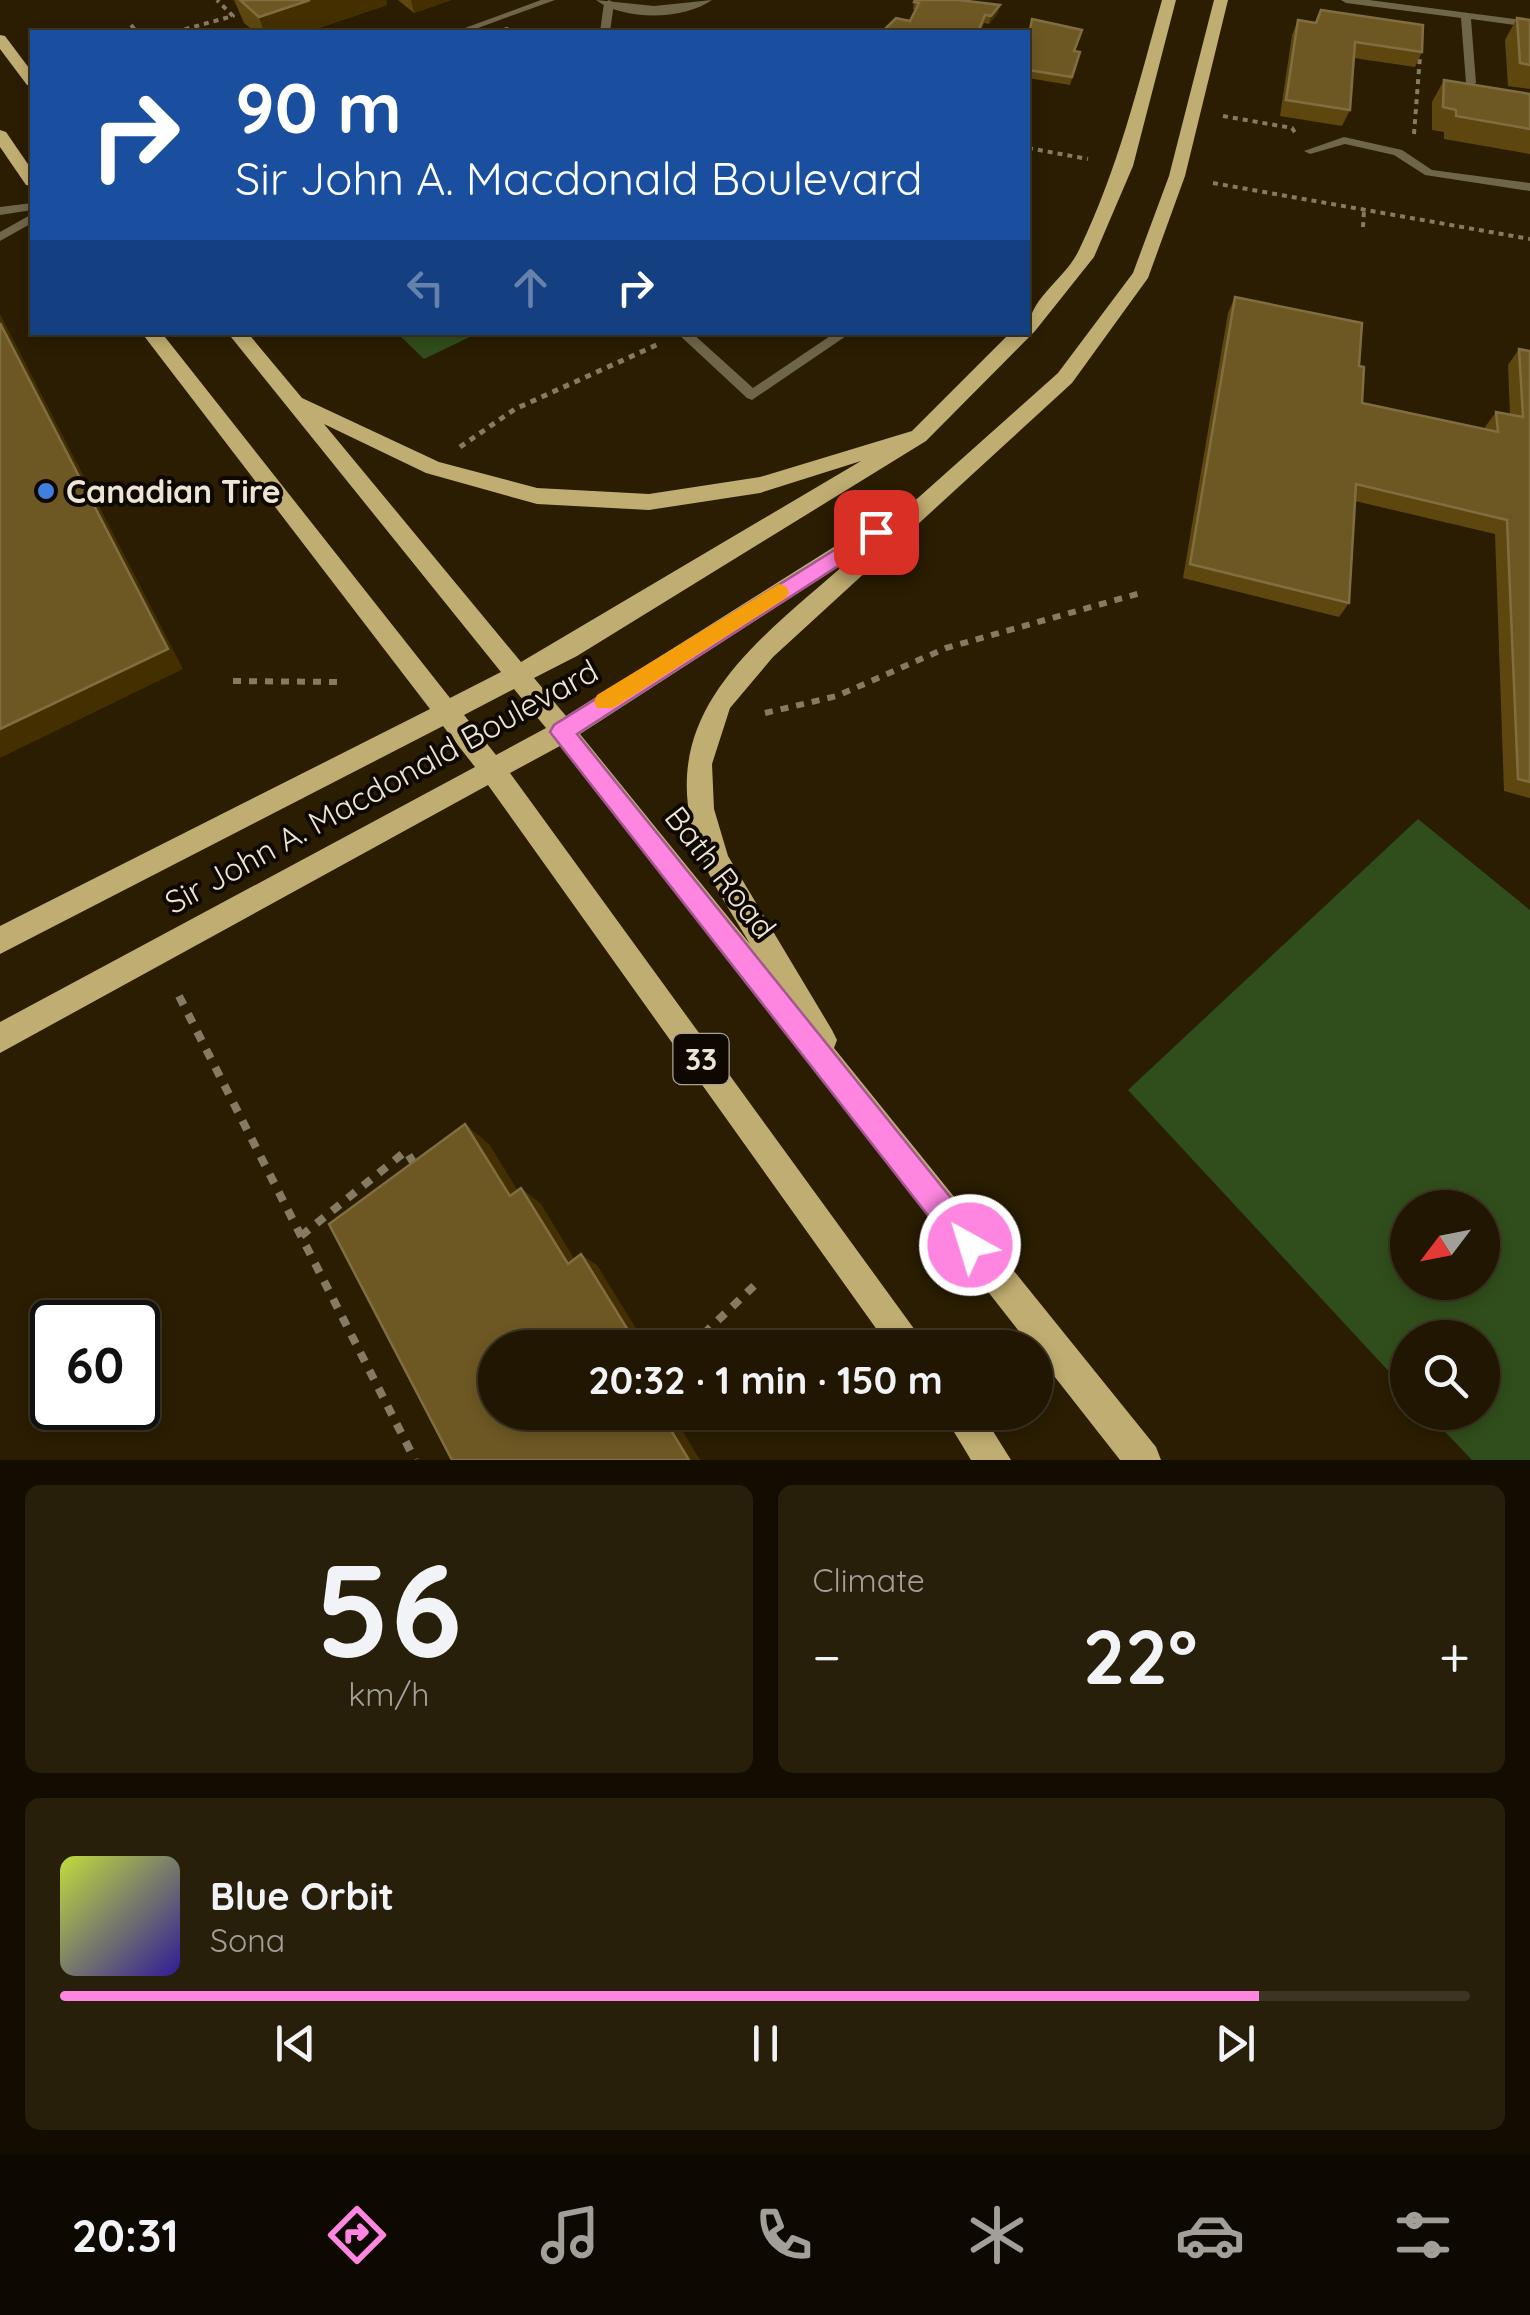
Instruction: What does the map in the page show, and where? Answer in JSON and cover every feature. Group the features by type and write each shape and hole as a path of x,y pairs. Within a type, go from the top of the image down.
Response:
{"main road":[{"path":"1030,324 1085,257 1131,152 1169,0"},
{"path":"870,1122 716,860 701,809 700,764 719,703 765,650 1065,378 1142,274 1177,176 1221,0"},
{"path":"0,39 30,79"},
{"path":"0,135 30,178"},
{"name":"33","path":"152,335 492,771 898,1330"},
{"name":"Bath Road","path":"239,335 517,672 870,1122 1143,1460"},
{"path":"293,400 406,458 537,496 649,502 760,485 919,436 1020,335"},
{"name":"Sir John A. Macdonald Boulevard","path":"0,941 517,672 569,649 919,436"},
{"name":"Sir John A. Macdonald Boulevard","path":"0,1038 562,732 942,490"},
{"path":"972,1430 994,1460"}],"street":[{"path":"606,2 666,10 705,0"}],"lane":[{"path":"465,30 550,0"},
{"path":"1346,0 1530,24"},
{"path":"605,30 606,2"},
{"path":"1466,15 1471,83"},
{"path":"1310,151 1344,140 1398,152 1429,173 1530,187"},
{"path":"0,211 30,207"},
{"path":"0,238 30,219"},
{"path":"684,335 752,395 842,335"}],"path":[{"path":"216,0 241,22"},
{"path":"190,30 233,16"},
{"path":"131,24 136,30"},
{"path":"1398,152 1398,142 1414,144 1420,56"},
{"path":"1222,116 1292,128 1310,151"},
{"path":"1030,148 1088,159"},
{"path":"1212,182 1530,239"},
{"path":"1364,210 1364,227"},
{"path":"455,451 515,409 678,335"},
{"path":"764,713 837,696 946,648 1144,592"},
{"path":"233,681 337,682"},
{"path":"179,996 415,1460"},
{"path":"302,1236 406,1152 424,1179"},
{"path":"709,1330 758,1282"}],"green space":[{"path":"399,335 474,335 424,359"},
{"path":"1418,819 1530,910 1530,1460 1472,1460 1443,1430 1500,1430 1500,1320 1390,1320 1390,1373 1128,1090"}],"building":[{"path":"240,0 310,0 259,17"},
{"path":"959,0 1000,5 991,16 985,15 979,30 885,29 896,18 910,21 919,3 914,2"},
{"path":"1321,10 1423,25 1422,52 1355,42 1350,110 1286,100 1298,20 1316,23"},
{"path":"1517,18 1530,20 1530,65 1520,63"},
{"path":"1032,19 1082,30 1074,51 1080,52 1072,77 1030,70"},
{"path":"1444,80 1530,94 1530,129 1456,116 1456,110 1443,107"},
{"path":"1235,297 1362,323 1362,403 1498,432 1496,412 1523,417 1519,349 1530,351 1530,782 1518,779 1507,520 1356,484 1349,603 1190,564"},
{"name":"Canadian Tire","path":"0,323 168,649 0,729"},
{"path":"465,1124 510,1196 521,1188 568,1264 581,1254 628,1330 478,1330 478,1430 671,1430 689,1460 452,1460 329,1224"}],"slow traffic":[{"path":"605,702 779,592"}],"place":[{"name":"Canadian Tire","path":"46,491"}],"route":[{"path":"876,532 608,699 562,732 970,1245"}]}
